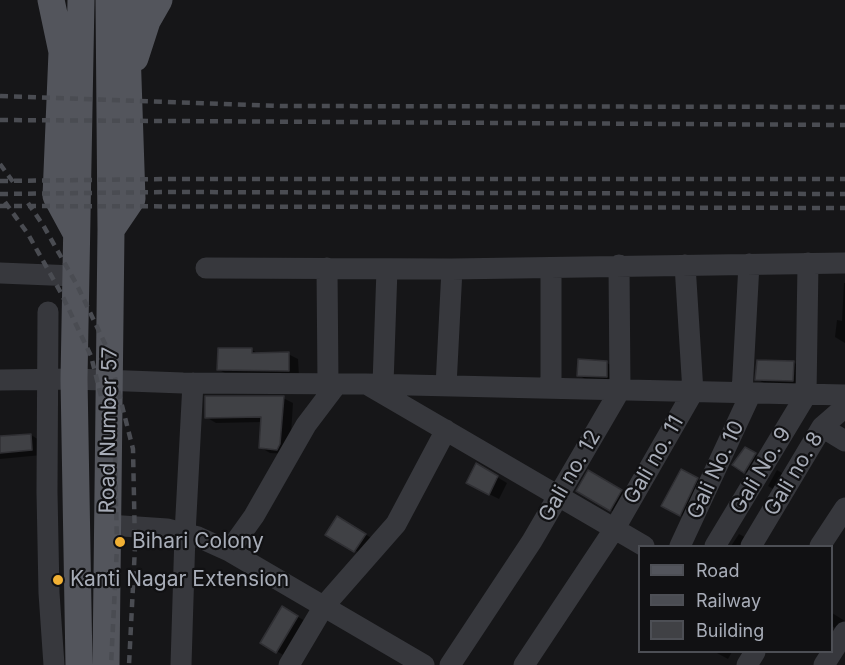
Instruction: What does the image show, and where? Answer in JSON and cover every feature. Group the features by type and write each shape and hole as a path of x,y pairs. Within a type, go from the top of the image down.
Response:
{"main road":[{"path":"33,0 62,52"},
{"path":"51,0 62,52 56,196 75,232"},
{"name":"Road Number 57","path":"80,665 74,379 81,0"},
{"name":"Road Number 57","path":"106,665 111,230 109,0"},
{"path":"111,230 132,199 127,11 130,0"},
{"path":"128,85 141,38 159,0"}],"street":[{"path":"806,395 808,263"},
{"path":"206,268 452,269 845,263"},
{"path":"747,393 749,264"},
{"path":"619,265 620,390"},
{"path":"685,265 693,392"},
{"path":"551,267 551,388"},
{"path":"229,551 254,516 306,425 333,384 327,268"},
{"path":"374,384 387,269"},
{"path":"446,386 452,269"},
{"path":"0,273 75,276"},
{"path":"48,312 49,582 54,665"},
{"path":"0,380 374,384 845,395"},
{"path":"181,665 185,534 194,383"},
{"path":"374,384 446,430 642,545"},
{"name":"Gali no. 12","path":"450,665 559,496 620,390"},
{"name":"Gali no. 11","path":"524,665 615,528 693,392"},
{"name":"Gali No. 10","path":"680,545 747,393"},
{"name":"Gali No. 9","path":"717,545 806,395"},
{"name":"Gali no. 8","path":"752,545 822,427 845,407"},
{"path":"822,427 845,441"},
{"path":"289,665 324,606 396,524 446,430"},
{"path":"821,545 845,508"},
{"path":"108,525 167,529 198,537 229,551 424,665"},
{"path":"830,659 845,632"}],"building":[{"path":"218,348 252,348 252,353 289,352 289,371 217,370"},
{"path":"578,359 607,361 607,377 577,376"},
{"path":"757,360 794,361 793,381 755,380"},
{"path":"205,396 284,396 280,444 277,450 259,448 261,417 205,418"},
{"path":"31,434 32,450 0,453 0,436"},
{"path":"745,447 756,453 744,473 732,465"},
{"path":"476,463 498,476 489,495 466,483"},
{"path":"681,469 698,478 680,516 661,506"},
{"path":"588,470 622,490 610,511 576,491"},
{"path":"337,516 366,534 354,552 325,535"},
{"path":"282,606 298,616 276,653 260,643"}],"railway":[{"path":"0,96 283,106 845,107"},
{"path":"0,120 845,125"},
{"path":"0,164 16,186"},
{"path":"0,181 845,179"},
{"path":"0,194 168,192 845,194"},
{"path":"5,202 28,234 61,293 91,356 115,452 117,547 111,665"},
{"path":"28,203 77,285 108,350 133,449 135,547 129,665"},
{"path":"0,206 845,208"}],"place":[{"name":"Bihari Colony","path":"120,542"},
{"name":"Kanti Nagar Extension","path":"58,580"}]}
